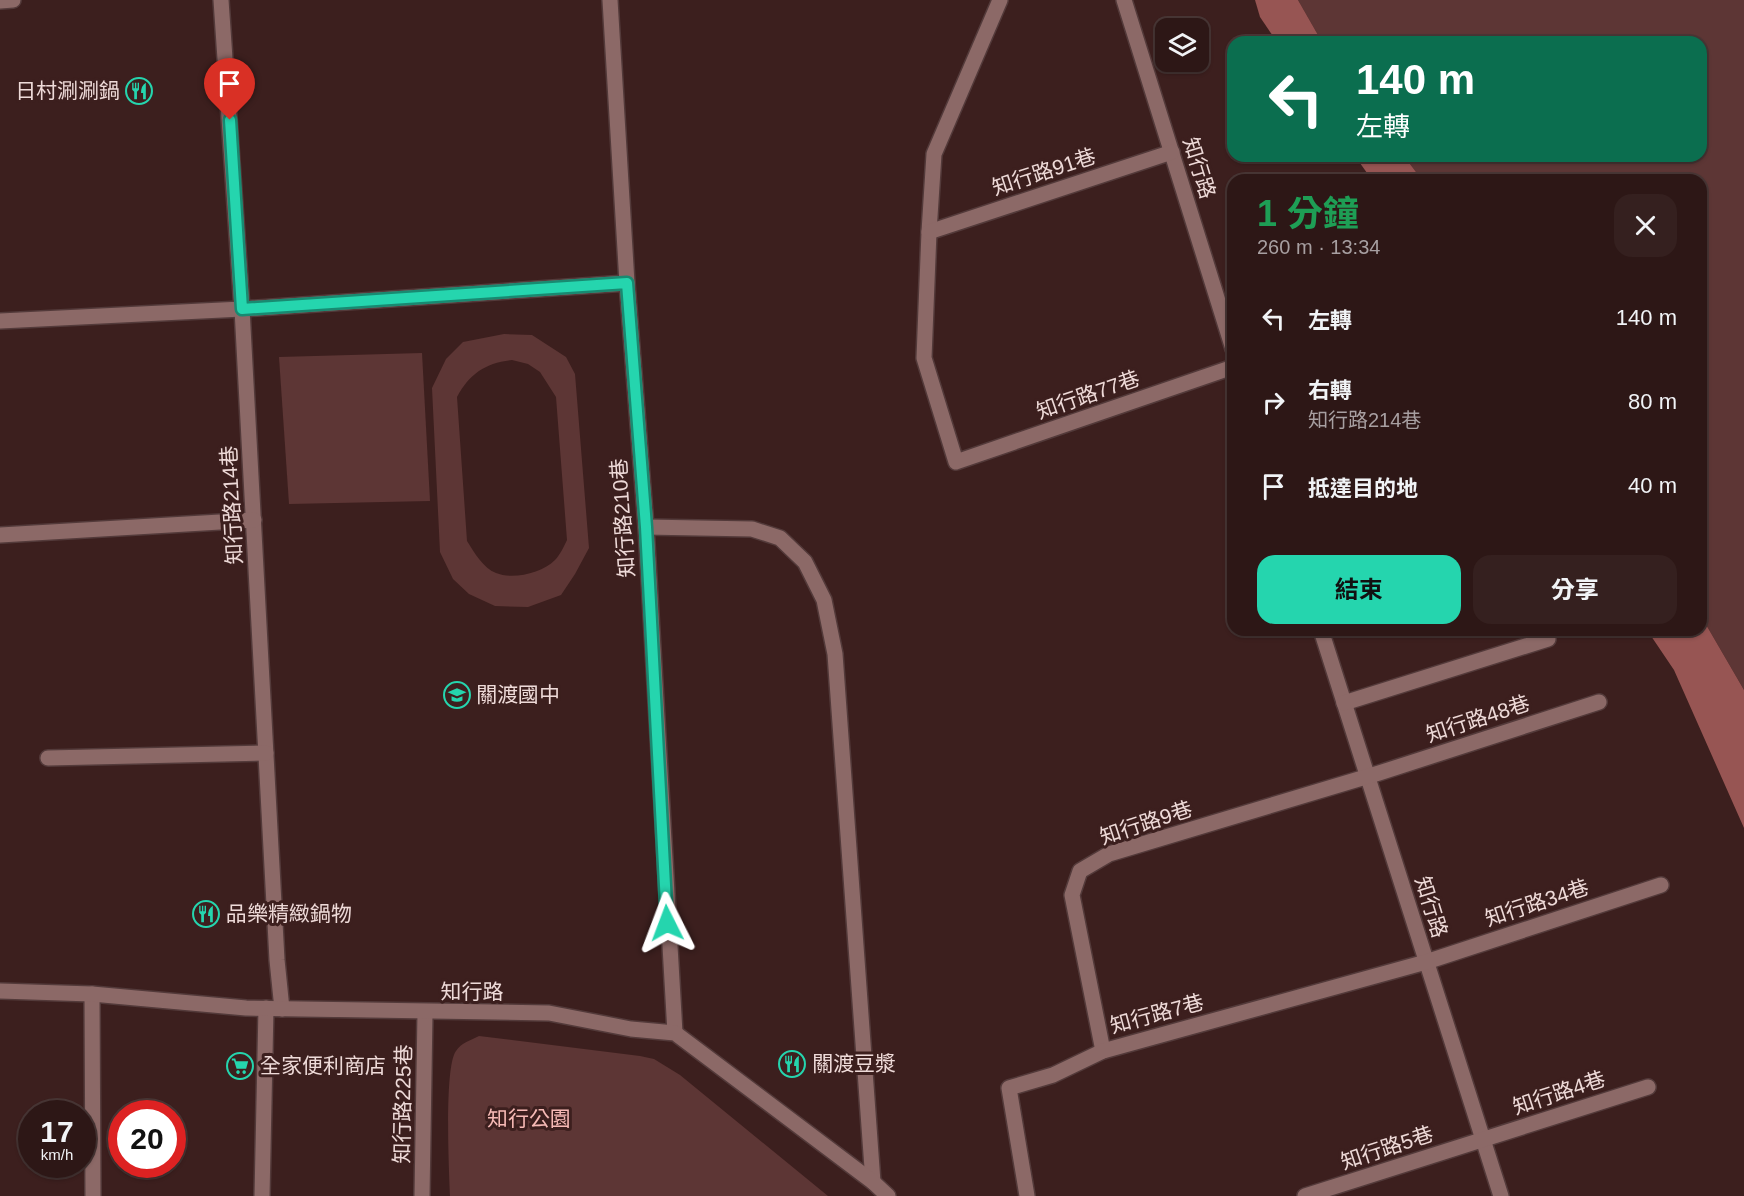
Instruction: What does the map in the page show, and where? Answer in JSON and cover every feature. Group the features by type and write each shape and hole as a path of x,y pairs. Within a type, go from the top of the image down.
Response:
{"street":[{"path":"0,1 13,0"},
{"name":"知行路214巷","path":"220,0 242,309 277,960 282,1009"},
{"name":"知行路210巷","path":"610,0 627,283 646,527 675,1033"},
{"path":"929,232 934,154 1000,0"},
{"name":"知行路","path":"1124,0 1227,330"},
{"name":"知行路91巷","path":"929,232 1172,152"},
{"name":"知行路77巷","path":"929,232 924,358 956,462 1227,369"},
{"path":"0,321 242,309 627,283"},
{"path":"0,535 254,520"},
{"path":"646,527 752,529 780,538 805,562 825,600 835,654 873,1182"},
{"name":"知行路","path":"1323,636 1501,1196"},
{"path":"1344,703 1548,639"},
{"name":"知行路48巷","path":"1368,776 1599,702"},
{"path":"48,758 266,753"},
{"name":"知行路9巷","path":"1103,1051 1072,895 1080,871 1109,854 1368,776"},
{"name":"知行路34巷","path":"1426,962 1661,885"},
{"name":"知行路7巷","path":"1027,1196 1009,1088 1053,1075 1103,1051 1426,962"},
{"name":"知行路","path":"0,991 92,994 246,1008 425,1013 549,1013 631,1029 675,1033"},
{"path":"92,994 93,1196"},
{"path":"262,1196 266,1008"},
{"name":"知行路225巷","path":"422,1196 425,1013"},
{"path":"675,1033 873,1182 888,1196"},
{"name":"知行路4巷","path":"1482,1140 1648,1087"},
{"name":"知行路5巷","path":"1305,1196 1482,1140"}],"green space":[{"path":"1298,0 1744,0 1744,690 1707,626 1707,174 1418,174 1408,162 1707,162 1707,36 1319,36"},
{"path":"504,334 532,335 566,357 575,374 589,548 561,595 528,607 495,606 469,594 453,579 440,552 432,388 446,359 463,342","holes":["512,360 528,364 540,372 556,397 567,540 557,558 549,565 535,572 511,576 491,571 479,559 467,541 457,397 467,382 487,367"]},
{"path":"422,353 430,501 289,504 279,357"},
{"name":"知行公園","path":"479,1036 654,1059 680,1075 828,1196 450,1196 448,1120 452,1061 461,1046"}],"shaded area":[{"path":"1255,0 1298,0 1319,36 1273,36 1260,17"},
{"path":"1359,162 1408,162 1418,174 1368,174"},
{"path":"1707,626 1744,690 1744,828 1674,670 1651,636 1707,636"}],"place":[{"name":"日村涮涮鍋","path":"139,91"},
{"name":"關渡國中","path":"457,695"},
{"name":"品樂精緻鍋物","path":"206,914"},
{"name":"關渡豆漿","path":"792,1064"},
{"name":"全家便利商店","path":"240,1066"}],"route":[{"path":"230,120 242,309 627,283 646,527 667,923"}]}
